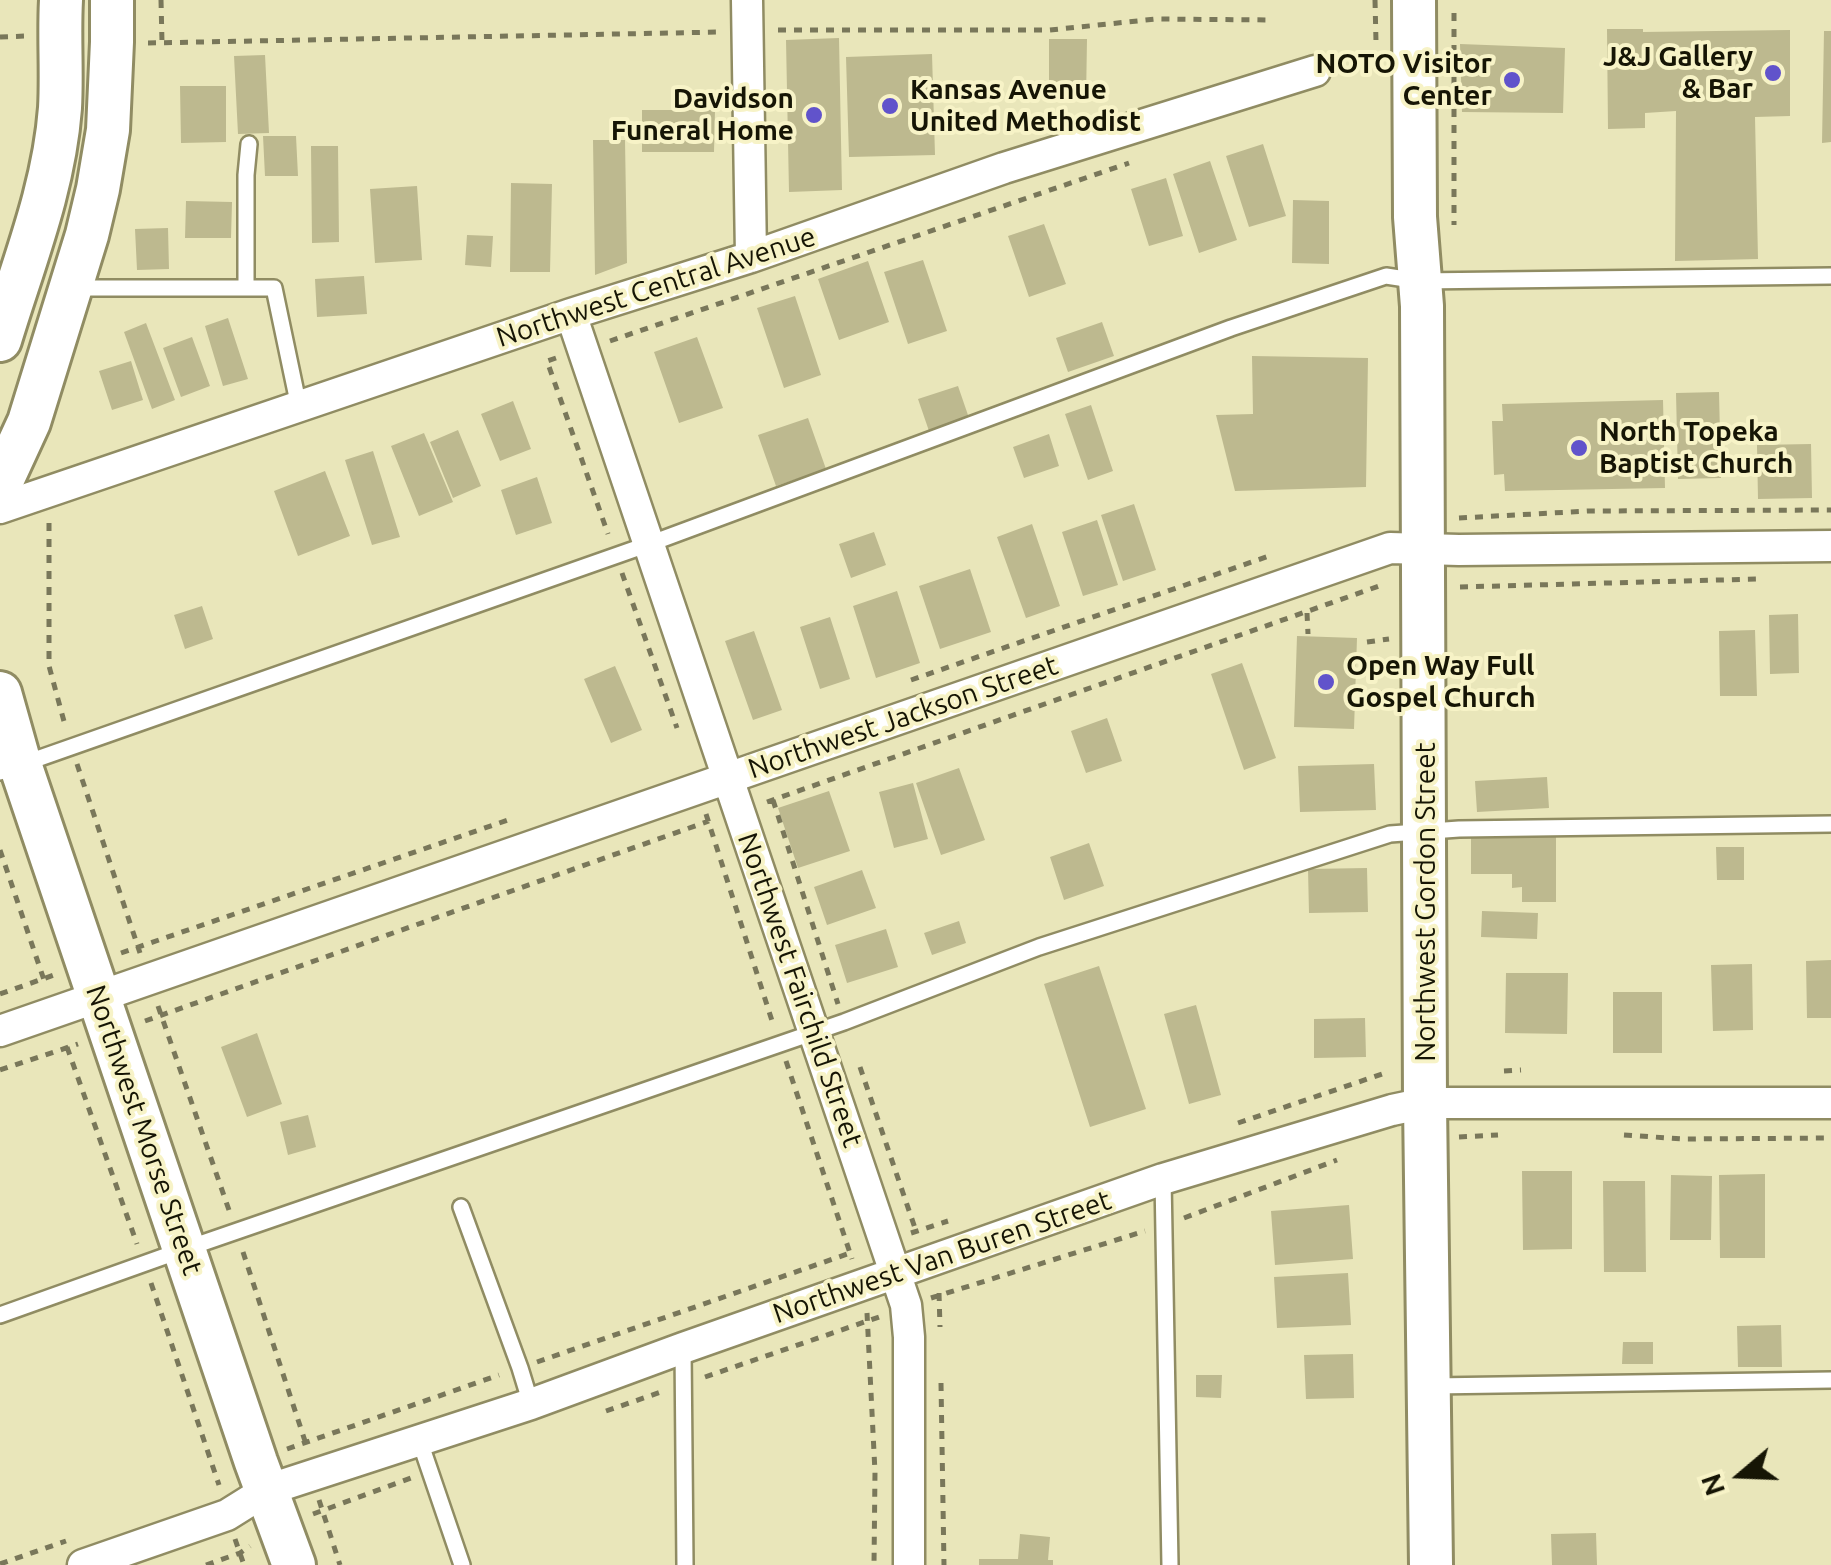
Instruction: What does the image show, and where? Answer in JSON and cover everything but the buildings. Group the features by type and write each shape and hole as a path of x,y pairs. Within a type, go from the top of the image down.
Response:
{"main road":[{"path":"0,486 29,422 88,235 108,130 112,0"},
{"name":"Northwest Gordon Street","path":"1414,0 1415,217 1422,306 1431,1565"},
{"path":"0,340 8,290 40,218 52,164 60,108 60,19"},
{"name":"Northwest Morse Street","path":"0,693 10,768 100,997 280,1527"}],"street":[{"path":"747,0 751,257"},
{"name":"Northwest Central Avenue","path":"0,508 751,257 1004,168 1314,71"},
{"name":"Northwest Fairchild Street","path":"572,314 906,1305 910,1337 909,1565"},
{"name":"Northwest Jackson Street","path":"0,1030 1390,548 1831,546"},
{"name":"Northwest Van Buren Street","path":"83,1565 227,1515 280,1527 315,1476 531,1404 1163,1179 1392,1110 1425,1120 1831,1103"}],"lane":[{"path":"246,288 249,144"},
{"path":"10,768 616,556 1231,328 1386,276 1419,280 1831,276"},
{"path":"70,288 274,288 299,407"},
{"path":"0,1315 814,1032 1039,947 1390,834 1831,824"},
{"path":"1163,1179 1170,1565"},
{"path":"461,1207 531,1404"},
{"path":"683,1348 685,1565"},
{"path":"1430,1386 1831,1380"},
{"path":"419,1440 462,1565"}],"path":[{"path":"162,0 162,42"},
{"path":"0,37 60,19"},
{"path":"112,42 1050,30 1156,19 1273,20"},
{"path":"874,1565 875,1472 868,1321 860,1286 698,788 547,360 1139,160"},
{"path":"52,491 48,533 49,666 71,746 236,1231 340,1565"},
{"path":"1459,518 1589,511 1831,510"},
{"path":"1460,587 1772,579"},
{"path":"0,994 44,978 161,1015 1390,582"},
{"path":"1307,613 1308,634"},
{"path":"0,1070 68,1047 138,948 523,815"},
{"path":"0,850 55,1012"},
{"path":"68,1047 244,1565"},
{"path":"1425,1120 1463,1137 1514,1134"},
{"path":"1616,1134 1684,1139 1831,1138"},
{"path":"592,1416 906,1305 1163,1226 1339,1159"},
{"path":"206,1565 240,1553 280,1527 429,1471"}],"place":[{"name":"J&J Gallery & Bar","path":"1773,73"},
{"name":"NOTO Visitor Center","path":"1512,80"},
{"name":"Kansas Avenue United Methodist","path":"890,106"},
{"name":"Davidson Funeral Home","path":"814,115"},
{"name":"North Topeka Baptist Church","path":"1579,448"},
{"name":"Open Way Full Gospel Church","path":"1326,682"}]}
